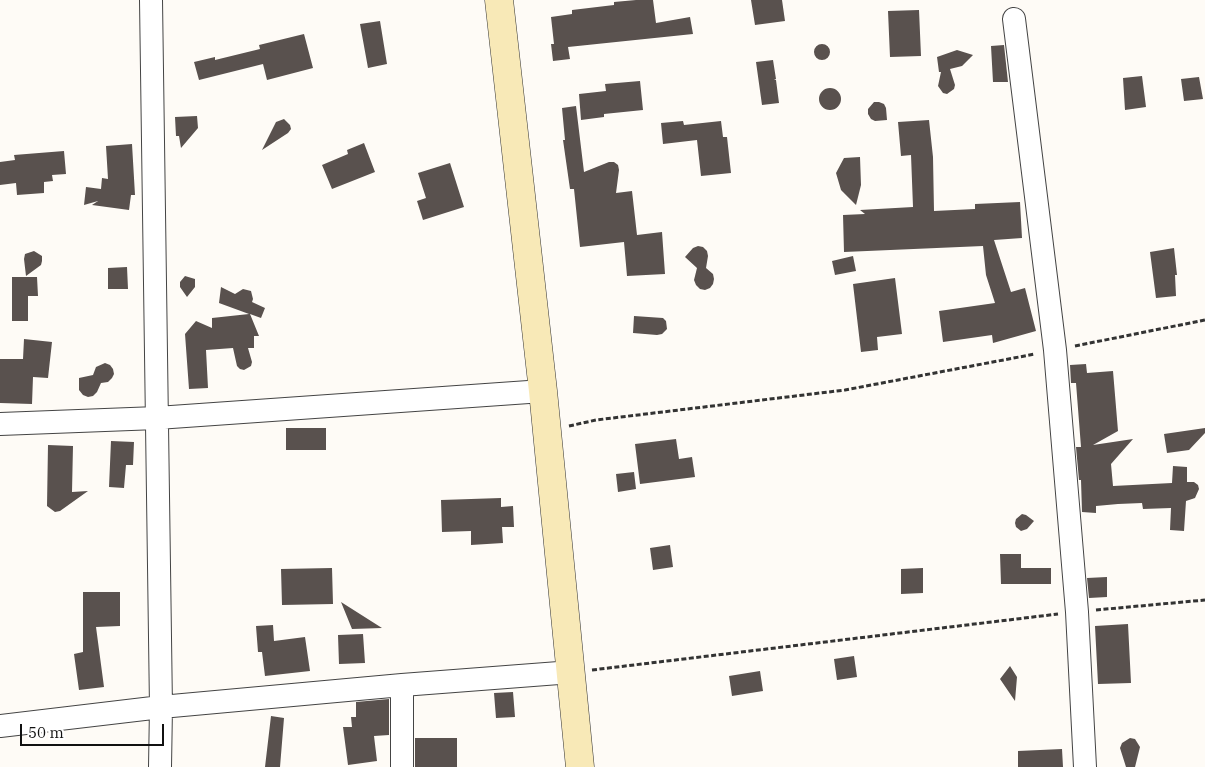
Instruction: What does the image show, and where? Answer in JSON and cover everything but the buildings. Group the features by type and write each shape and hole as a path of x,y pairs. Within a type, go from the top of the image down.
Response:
{"main road":[{"path":"499,0 543,391 580,767"}],"street":[{"path":"150,0 161,707 160,767"},
{"path":"1014,19 1055,350 1077,612 1085,767"},
{"path":"0,424 157,418 543,391"},
{"path":"0,726 161,707 572,672"},
{"path":"402,685 402,767"}],"path":[{"path":"546,430 596,420 845,390 1205,320"},
{"path":"572,672 1077,612 1205,600"}]}
